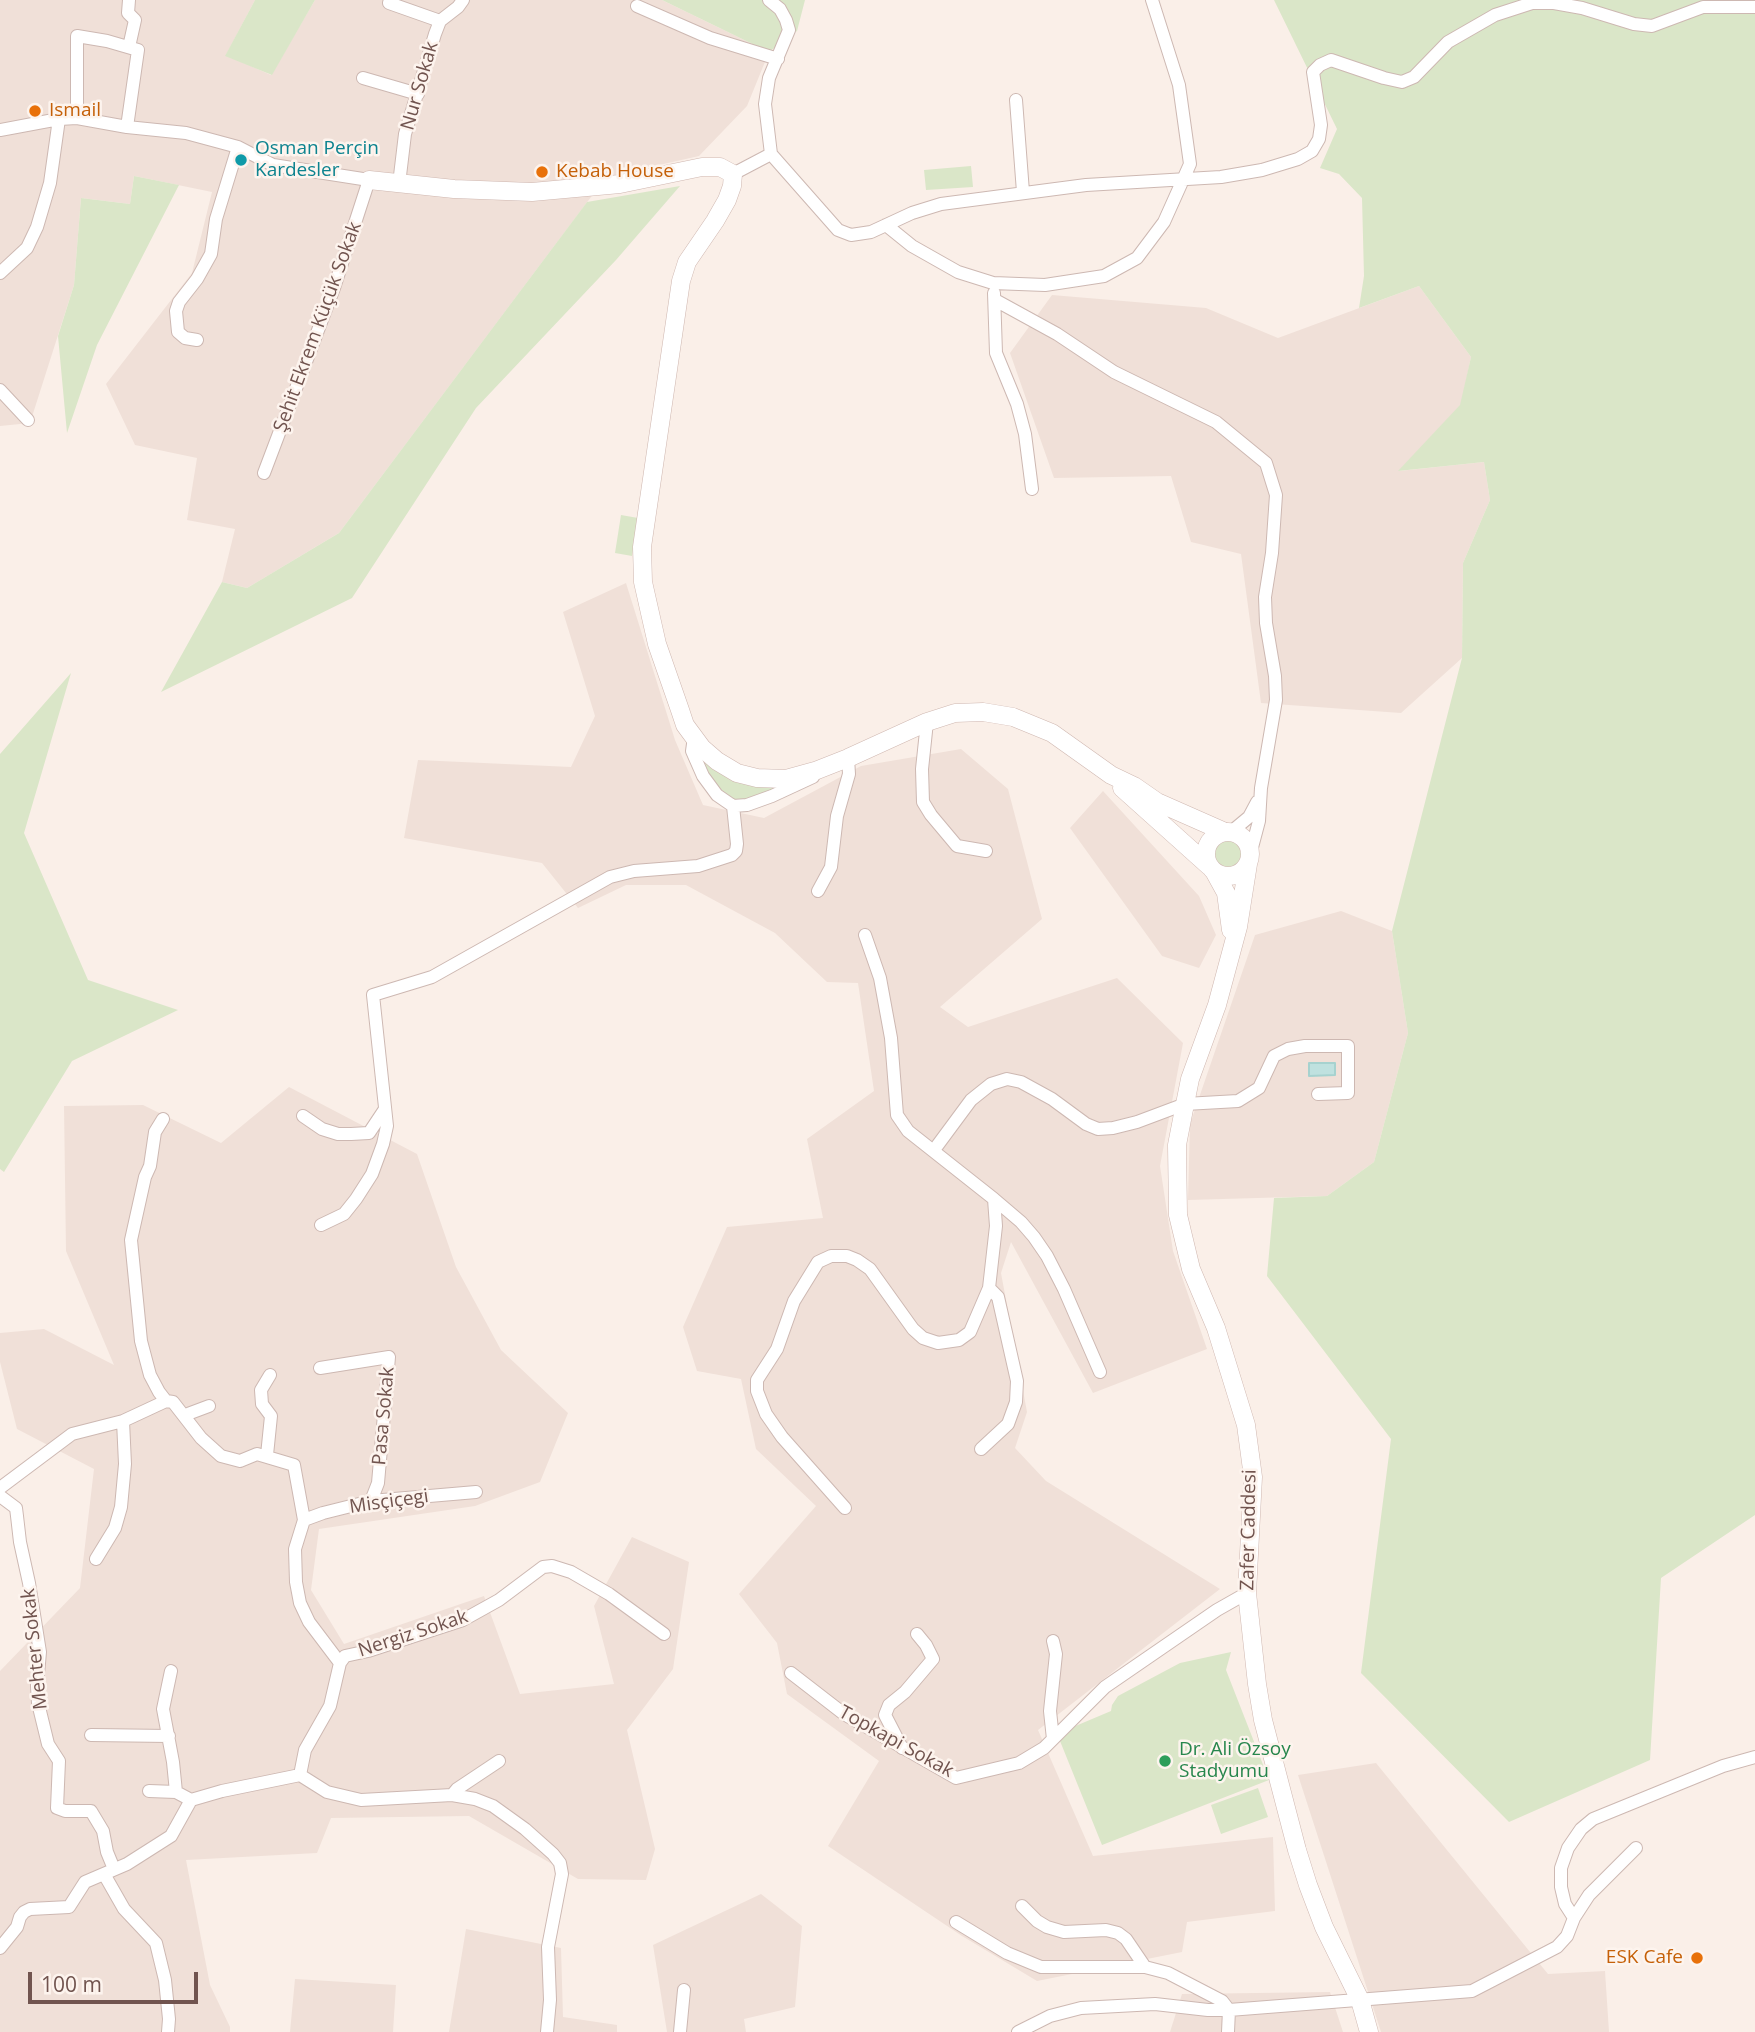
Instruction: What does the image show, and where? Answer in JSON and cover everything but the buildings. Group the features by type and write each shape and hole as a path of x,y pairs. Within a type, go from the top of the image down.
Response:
{"street":[{"path":"127,127 135,20 128,13 129,0"},
{"path":"390,0 389,3 440,21"},
{"name":"Nur Sokak","path":"399,184 405,134 440,21 463,0"},
{"path":"769,0 780,9 789,30 769,78 765,104 771,153 838,230 851,235 871,232 912,213 941,204 1023,192 1148,180 1220,177 1262,170 1298,159 1312,151 1321,125 1313,72 1331,60 1402,82 1414,77 1448,42 1495,15 1532,3 1583,8 1634,24 1652,26 1703,8 1755,7"},
{"path":"886,225 912,246 958,272 993,283 1045,285 1104,276 1137,258 1164,222 1190,164 1179,85 1152,0"},
{"path":"637,6 710,38 778,59"},
{"path":"77,118 77,36 133,48"},
{"path":"363,78 418,94"},
{"path":"1016,100 1023,192"},
{"path":"0,273 27,248 37,227 50,183 59,118"},
{"path":"0,130 59,118 77,118 186,133 238,147 274,165 454,190 532,191 620,184 702,167 720,167 733,174"},
{"path":"197,340 185,338 178,332 176,311 179,302 197,279 211,254 216,219 238,147"},
{"path":"733,174 771,153"},
{"path":"733,174 727,200 687,262 681,281 642,547 643,582 657,644 682,718 694,737 717,761 737,773 786,779 826,767 927,722 956,713 983,712 1013,717 1052,733 1111,775 1134,786 1157,802 1228,832 1244,839 1249,846 1249,859 1242,872 1233,876 1212,869 1206,859 1207,846 1212,839 1228,832 1249,817 1261,788 1276,700 1265,597 1272,553 1276,495 1266,463 1216,422 1114,372 1057,334 995,300"},
{"name":"Şehit Ekrem Küçük Sokak","path":"264,473 334,288 369,180"},
{"path":"993,283 996,353 1017,404 1025,434 1032,489"},
{"path":"0,390 28,420"},
{"path":"927,722 922,769 923,802 957,846 986,851"},
{"path":"694,737 692,751 703,776 717,795 733,806 747,805 772,796 807,781 826,767"},
{"path":"818,891 831,867 837,816 849,774 848,758"},
{"name":"Zafer Caddesi","path":"1111,775 1128,795 1212,869 1228,900 1232,944"},
{"name":"Zafer Caddesi","path":"1261,788 1259,821 1249,859 1243,904 1217,1005 1190,1079 1177,1145 1178,1215 1191,1269 1216,1328 1246,1425 1253,1477 1247,1592 1256,1684 1263,1720 1297,1850 1324,1927 1360,2000 1369,2032"},
{"path":"321,1225 344,1214 356,1199 372,1174 383,1144 387,1126 373,995 432,977 610,877 634,871 698,866 732,855 737,844 733,806"},
{"path":"865,935 880,978 891,1038 897,1115 908,1131 1021,1222 1047,1256 1100,1372"},
{"path":"934,1150 971,1100 991,1084 1007,1080 1021,1082 1052,1099 1086,1124 1098,1129 1113,1128 1185,1104 1238,1101 1259,1088 1274,1056 1288,1049 1305,1046 1348,1046 1348,1093 1318,1094"},
{"path":"303,1116 322,1129 338,1134 369,1133 385,1109"},
{"path":"163,1119 155,1132 150,1166 145,1177 131,1240 141,1341 150,1375 166,1401"},
{"path":"845,1508 782,1437 766,1414 757,1391 757,1380 777,1349 794,1301 818,1262 831,1256 847,1256 857,1259 870,1269 913,1329 923,1338 937,1343 959,1340 970,1332 989,1288 996,1226 994,1199"},
{"path":"981,1449 1008,1423 1016,1402 1017,1381 998,1297 989,1288"},
{"name":"Pasa Sokak","path":"320,1367 389,1357 378,1483 370,1501"},
{"path":"267,1455 271,1416 262,1404 261,1390 270,1375"},
{"path":"0,1488 72,1434 123,1421 166,1401 173,1402 201,1438 221,1456 240,1461 257,1454 267,1455 294,1465 304,1520 295,1549 300,1603 309,1622 340,1663 330,1706 305,1750 295,1775"},
{"path":"185,1415 209,1406"},
{"path":"96,1559 115,1528 121,1507 125,1464 123,1421"},
{"name":"Misçiçegi","path":"304,1520 370,1501 476,1492"},
{"name":"Mehter Sokak","path":"0,1496 16,1508 40,1652 38,1703 48,1744 59,1761 57,1808 65,1811 91,1811 103,1831 109,1872"},
{"name":"Nergiz Sokak","path":"340,1663 345,1656 463,1620 499,1600 543,1567 552,1566 571,1572 609,1594 664,1634"},
{"name":"Topkapi Sokak","path":"791,1673 844,1714 956,1779 1019,1763 1044,1748 1105,1688 1217,1609 1247,1592"},
{"path":"902,1749 885,1715 889,1705 905,1692 933,1659 917,1634"},
{"path":"1053,1641 1056,1654 1050,1711 1053,1739"},
{"path":"171,1671 163,1709 176,1792"},
{"path":"91,1735 169,1736"},
{"path":"1574,1918 1565,1904 1560,1868 1568,1848 1581,1829 1593,1819 1723,1766 1755,1757"},
{"path":"452,1795 499,1761"},
{"path":"149,1791 176,1792 191,1800 295,1775 327,1792 361,1800 452,1795 493,1806 525,1829 560,1863 562,1874 548,1947 550,2000 547,2032"},
{"path":"0,1948 17,1927 24,1912 30,1909 69,1907 85,1882 109,1872 171,1836 191,1800"},
{"path":"1018,2032 1050,2016 1081,2008 1155,2004 1229,2010 1472,1991 1557,1947 1567,1936 1574,1918 1589,1895 1636,1848"},
{"path":"109,1872 124,1909 156,1943 164,1979 168,2032"},
{"path":"1022,1906 1037,1921 1064,1932 1106,1930 1118,1933 1126,1939 1145,1967"},
{"path":"956,1922 1015,1957 1041,1967 1145,1967 1168,1973 1222,2001 1229,2010 1228,2032"},
{"path":"680,2032 684,1990"}],"shaded area":[{"path":"0,0 255,0 226,55 271,75 315,0 662,0 769,52 747,106 699,156 606,177 339,533 247,588 222,582 235,529 187,520 197,458 135,445 106,384 192,273 212,192 134,176 130,204 81,198 74,285 30,423 0,426"},
{"path":"1419,286 1471,357 1461,405 1399,471 1484,462 1490,500 1463,563 1462,658 1401,713 1261,703 1241,554 1191,542 1171,476 1054,478 1010,353 1052,295 1206,308 1278,338"},
{"path":"626,583 675,740 703,805 764,818 861,766 961,749 1008,789 1042,919 940,1007 968,1027 1117,978 1183,1043 1160,1166 1173,1251 1207,1349 1093,1393 1011,1242 1001,1273 1027,1412 1015,1448 1046,1481 1220,1589 1038,1730 1093,1856 1273,1837 1275,1911 1187,1922 1182,1952 1037,1981 962,1936 828,1846 879,1761 787,1694 777,1643 739,1594 816,1506 756,1449 741,1379 697,1371 683,1327 727,1227 823,1218 807,1139 874,1091 858,983 827,982 775,933 686,885 626,885 578,908 542,863 404,838 418,760 571,767 595,716 563,612"},
{"path":"1103,791 1199,896 1216,935 1199,968 1162,956 1070,828"},
{"path":"1341,911 1392,931 1408,1033 1374,1162 1327,1196 1188,1200 1190,1124 1255,935"},
{"path":"289,1087 417,1154 456,1267 501,1350 568,1413 540,1482 475,1506 319,1529 311,1590 344,1644 484,1596 520,1694 614,1684 594,1606 632,1537 689,1562 673,1669 627,1730 655,1849 646,1880 578,1879 469,1816 331,1818 317,1853 186,1860 210,1985 230,2032 0,2032 0,1671 80,1588 94,1469 17,1429 0,1362 0,1333 44,1329 114,1365 66,1251 64,1106 143,1105 221,1143"},
{"path":"1376,1763 1548,1974 1605,1971 1609,2032 1381,2032 1298,1775"},
{"path":"761,1894 802,1926 795,2007 744,2019 746,2032 667,2032 653,1945"},
{"path":"466,1929 561,1948 563,2017 617,2025 617,2032 449,2032"},
{"path":"295,1979 396,1985 393,2032 290,2032"},
{"path":"1330,1992 1343,2032 1170,2032 1182,1994"}],"green space":[{"path":"255,0 315,0 272,75 225,56"},
{"path":"662,0 805,0 797,31 769,52"},
{"path":"1274,0 1755,0 1755,1515 1661,1578 1650,1760 1509,1822 1361,1673 1391,1439 1267,1276 1274,1198 1327,1196 1374,1162 1408,1033 1392,931 1462,658 1463,563 1490,500 1484,462 1398,471 1460,405 1471,357 1419,286 1359,308 1364,276 1362,198 1339,174 1320,168 1337,129"},
{"path":"971,166 973,187 926,190 924,170"},
{"path":"134,176 179,185 97,345 67,433 58,336 74,285 81,198 130,204"},
{"path":"680,186 616,260 476,408 352,598 161,692 222,582 247,588 339,533 587,202"},
{"path":"621,515 638,518 632,556 615,553"},
{"path":"71,673 24,833 88,980 178,1010 72,1061 4,1172 0,1169 0,754"},
{"path":"696,752 788,786 750,800 732,801 711,782"},
{"path":"1228,837 1240,842 1245,854 1240,866 1228,871 1216,866 1211,854 1216,842"},
{"name":"Dr. Ali Özsoy Stadyumu","path":"1231,1652 1226,1670 1269,1780 1102,1845 1060,1741 1066,1730 1111,1711 1118,1696 1180,1663"},
{"path":"1258,1788 1268,1817 1221,1834 1211,1805"}],"water":[{"path":"1309,1063 1335,1063 1335,1075 1309,1076"}],"place":[{"name":"Ismail","path":"35,111"},
{"name":"Osman Perçin Kardesler","path":"241,160"},
{"name":"Kebab House","path":"542,172"},
{"name":"Dr. Ali Özsoy Stadyumu","path":"1165,1761"},
{"name":"ESK Cafe","path":"1697,1958"}]}
